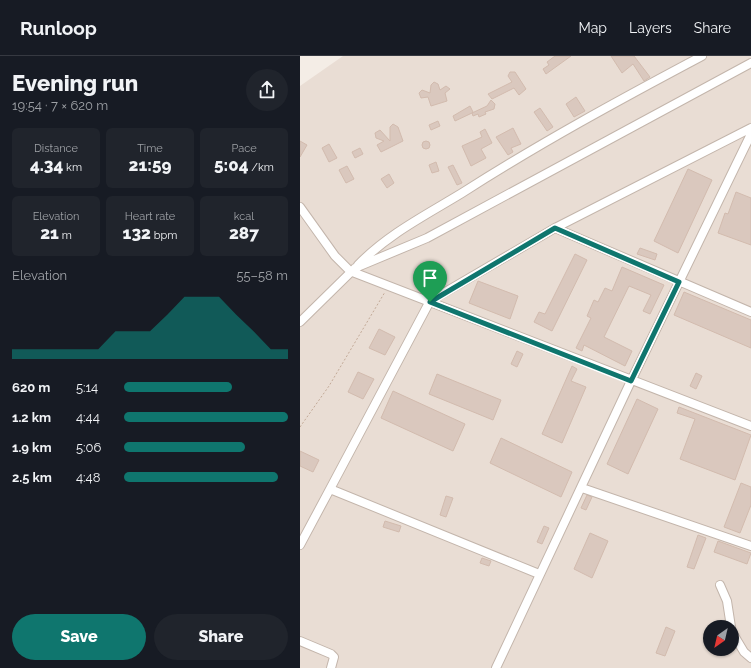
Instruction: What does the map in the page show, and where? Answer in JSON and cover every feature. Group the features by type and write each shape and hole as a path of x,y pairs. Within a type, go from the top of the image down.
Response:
{"street":[{"path":"300,322 352,270 387,238 485,177 609,106 702,56"},
{"path":"352,270 427,238 751,63"},
{"path":"300,545 430,302 555,228 751,134"},
{"path":"496,668 539,574 582,488 631,381 751,134"},
{"path":"300,207 335,256 352,270 388,286 751,426"},
{"path":"555,228 751,312"},
{"path":"330,488 539,574"},
{"path":"582,488 751,546"},
{"path":"720,585 727,601 730,620"},
{"path":"300,641 331,654 334,657 332,668"},
{"path":"739,644 744,652 751,658"}],"path":[{"path":"300,427 329,386 388,286"}],"shaded area":[{"path":"343,56 751,56 751,668 300,668 300,86"}],"building":[{"path":"555,56 571,56 546,74 543,69 549,65 547,62"},
{"path":"611,56 634,56 650,77 644,81 633,64 622,73"},
{"path":"510,72 515,72 526,89 519,95 514,88 492,99 488,94 512,82 508,76"},
{"path":"434,82 438,84 440,90 446,86 450,89 445,93 447,101 431,106 428,97 421,98 419,93 422,90 430,93 431,85"},
{"path":"576,97 585,111 574,117 566,104"},
{"path":"491,100 495,104 494,109 485,112 486,114 479,117 478,114 473,116 472,113 487,106"},
{"path":"470,106 473,112 455,121 453,116"},
{"path":"540,108 553,127 547,131 534,112"},
{"path":"438,121 440,126 431,130 429,125"},
{"path":"393,124 398,127 403,141 381,152 377,145 384,141 376,138 375,133 380,130 390,141 390,127"},
{"path":"513,128 521,144 511,148 513,152 508,155 496,137"},
{"path":"485,129 492,143 481,149 486,158 471,166 462,146 482,137 480,132"},
{"path":"300,141 307,145 300,157"},
{"path":"424,141 428,141 430,145 428,149 424,149 422,147 422,143"},
{"path":"329,144 337,158 329,162 322,148"},
{"path":"360,148 363,154 355,158 352,152"},
{"path":"436,162 439,171 432,173 429,165"},
{"path":"453,165 462,183 457,185 448,167"},
{"path":"347,166 354,179 346,183 339,170"},
{"path":"688,169 712,180 678,253 654,241"},
{"path":"389,174 394,183 387,188 381,179"},
{"path":"736,192 751,198 751,245 718,233 725,213 728,214"},
{"path":"640,248 657,254 655,260 637,254"},
{"path":"575,254 587,260 552,331 534,322 539,312 545,314"},
{"path":"622,267 664,285 650,314 643,311 651,295 629,286 604,337 632,351 625,366 584,345 582,351 576,348 591,318 587,316 594,300 598,302 605,288 612,291"},
{"path":"478,281 518,296 510,319 469,303"},
{"path":"684,292 751,320 751,348 674,315"},
{"path":"379,329 395,337 385,355 369,348"},
{"path":"517,351 523,354 517,367 511,364"},
{"path":"572,366 577,369 571,381 586,387 562,443 542,434"},
{"path":"358,372 374,379 363,399 348,392"},
{"path":"696,373 702,376 696,389 690,386"},
{"path":"437,374 501,400 493,420 429,394"},
{"path":"393,391 465,424 453,451 381,418"},
{"path":"637,399 658,409 628,474 607,464"},
{"path":"679,407 751,435 735,480 680,459 695,419 677,413"},
{"path":"501,438 572,472 561,497 490,463"},
{"path":"300,451 319,460 313,472 300,466"},
{"path":"741,483 751,487 751,505 740,533 724,527"},
{"path":"587,495 592,497 586,510 581,508"},
{"path":"446,496 453,498 446,517 440,515"},
{"path":"385,521 401,526 399,532 383,527"},
{"path":"544,526 549,528 542,544 537,542"},
{"path":"590,533 608,541 592,578 574,569"},
{"path":"698,535 706,538 694,569 687,567"},
{"path":"718,541 751,553 747,564 714,552"},
{"path":"482,558 491,561 489,566 480,563"},
{"path":"666,627 675,631 665,656 656,653"}],"route":[{"path":"555,228 679,282 631,381 430,302 555,228"}]}
